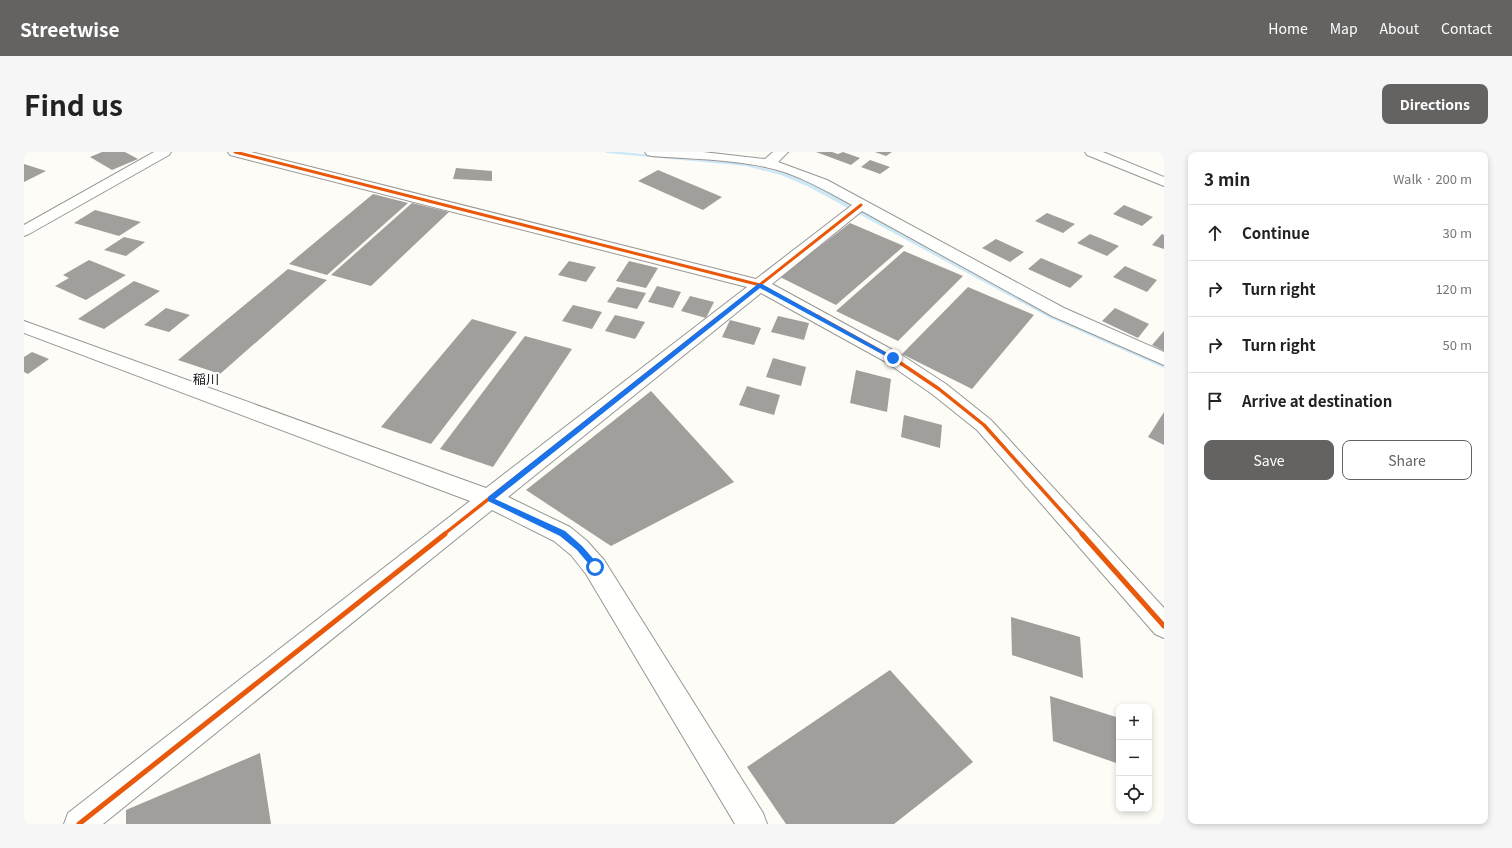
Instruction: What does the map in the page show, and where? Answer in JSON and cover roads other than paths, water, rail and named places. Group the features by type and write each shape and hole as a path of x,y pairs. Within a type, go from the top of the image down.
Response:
{"street":[{"path":"24,231 164,152"},
{"path":"235,152 760,285 893,358 939,388 984,425 1164,626"},
{"path":"652,152 741,158 768,163 822,183 1058,312 1164,358"},
{"path":"768,163 781,152"},
{"path":"1092,152 1164,182"},
{"path":"79,824 861,205"},
{"path":"24,327 490,499 562,534 579,548 595,567 752,824"}],"waterway":[{"path":"607,152 746,165 783,174 811,186 1052,317 1164,366"}],"district":[{"name":"稲川","path":"206,378"}]}
